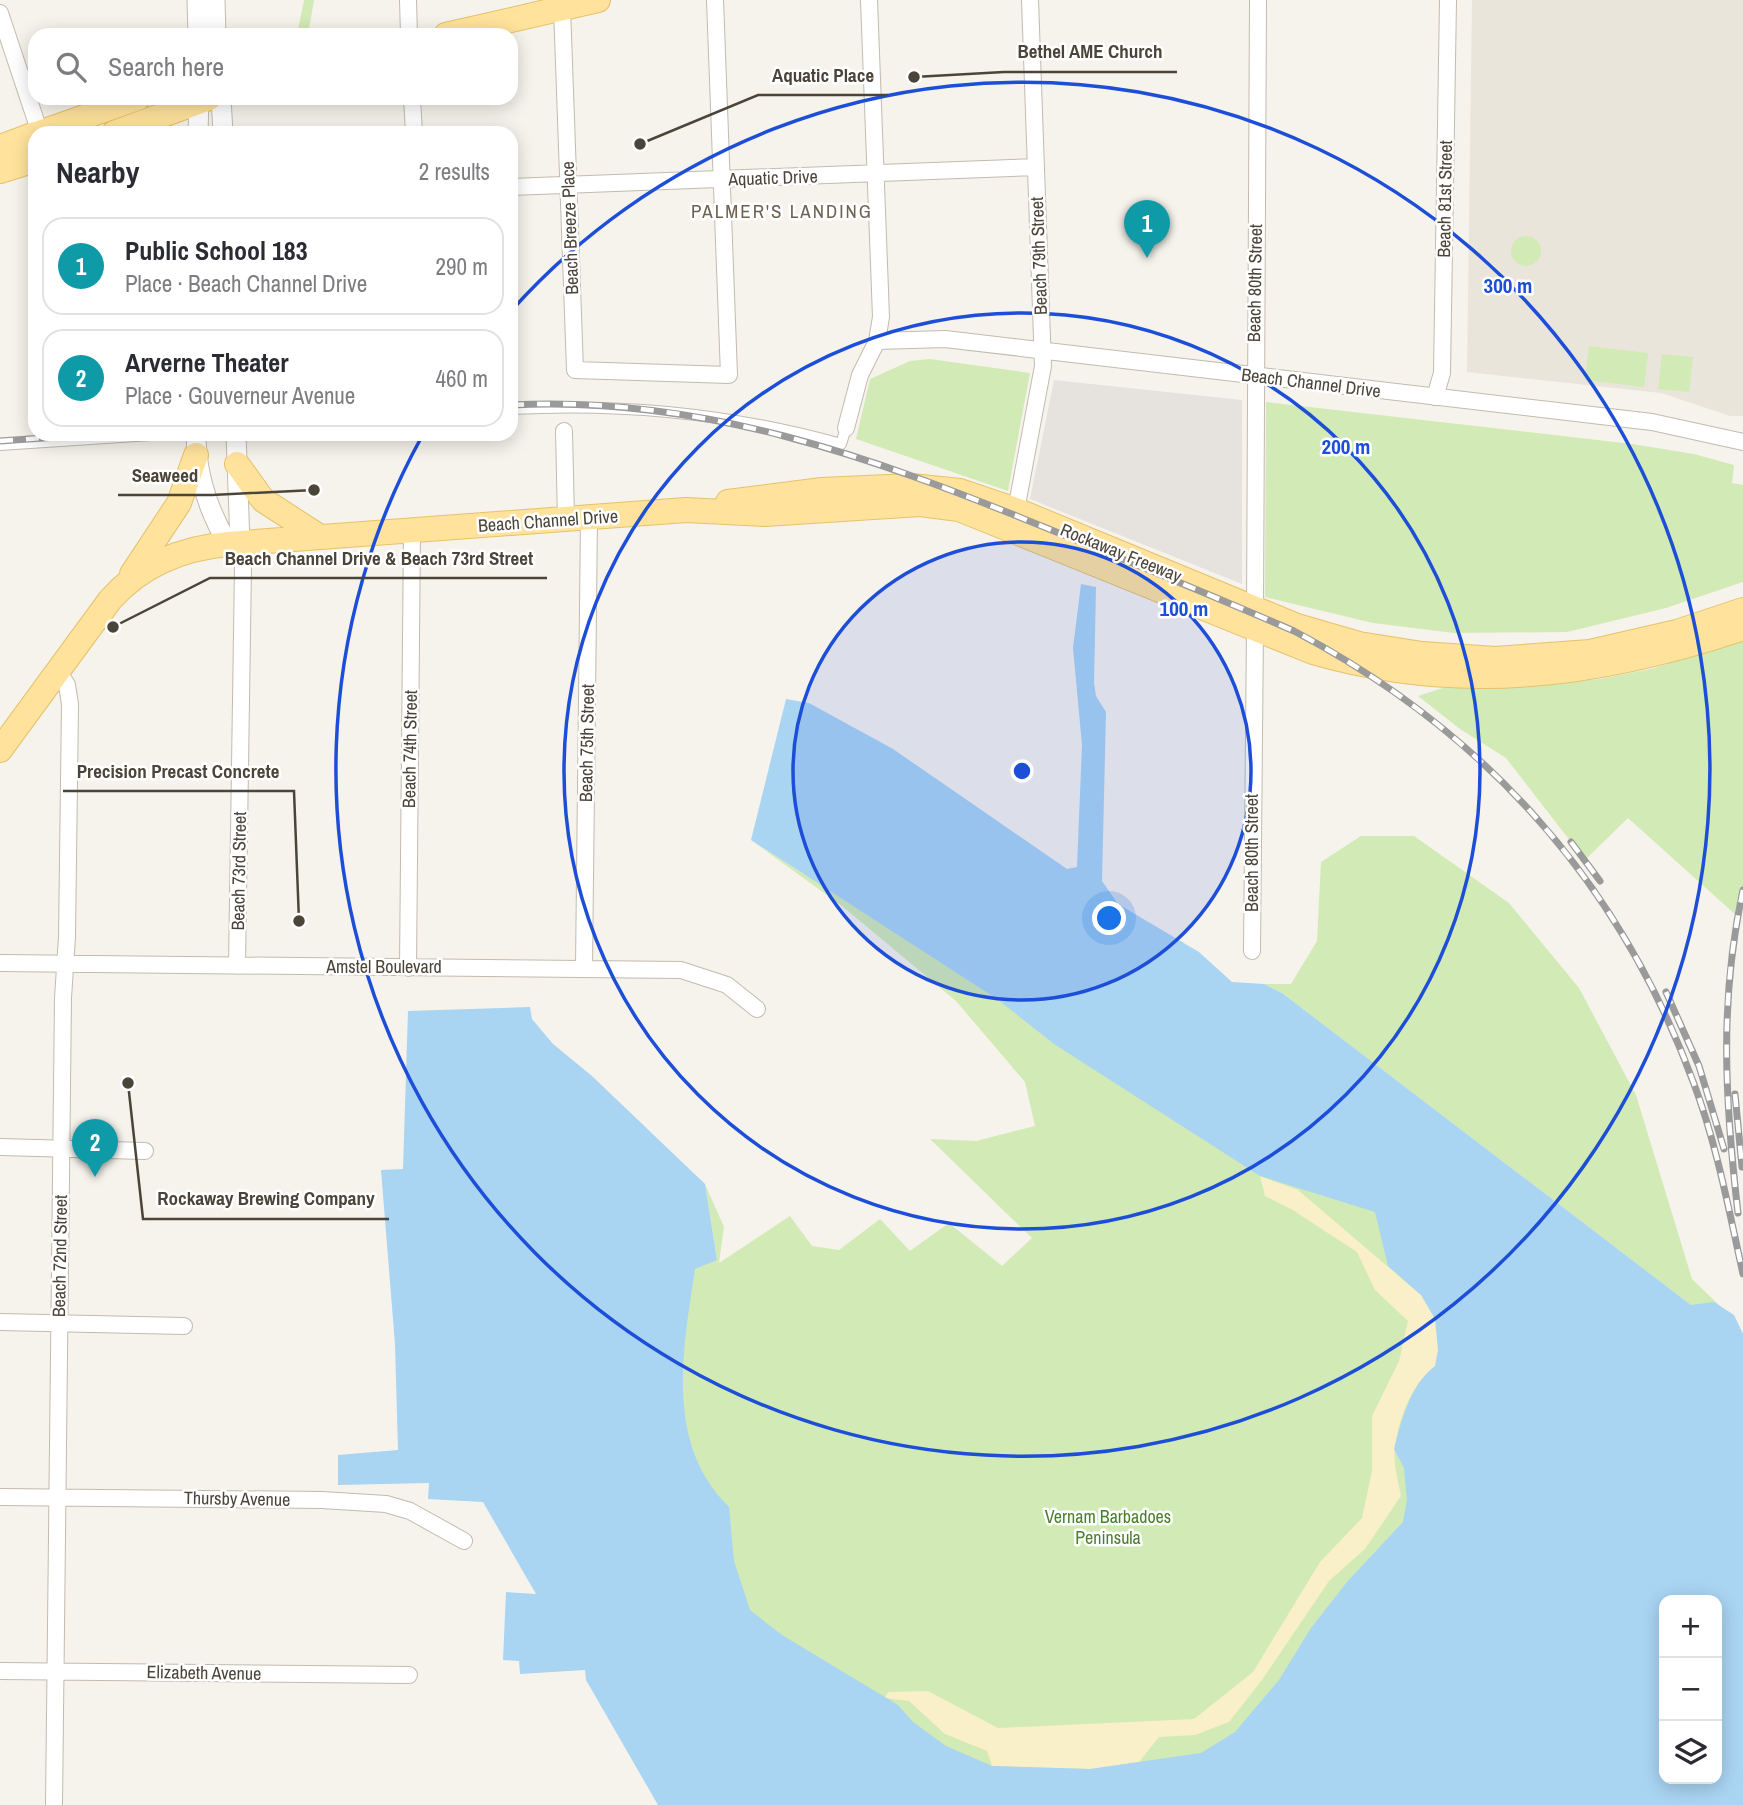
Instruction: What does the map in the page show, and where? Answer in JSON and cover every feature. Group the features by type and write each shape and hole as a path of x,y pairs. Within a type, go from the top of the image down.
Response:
{"main road":[{"path":"476,28 598,0"},
{"path":"58,126 118,105"},
{"path":"133,126 191,105"},
{"path":"0,147 28,137"},
{"path":"0,171 28,162"},
{"path":"128,581 175,511 196,445"},
{"path":"237,464 263,499 320,537"},
{"name":"Rockaway Freeway","path":"823,500 911,486 950,489 1016,510 1255,618 1313,652 1367,666 1450,676 1563,672 1626,662 1743,628"},
{"name":"Beach Channel Drive","path":"0,750 102,608 128,581 175,555 237,551 320,537 686,510 765,495 823,500"},
{"name":"Rockaway Freeway","path":"823,500 920,504 969,512 1255,618 1297,626 1359,644 1422,654 1495,659 1610,648 1677,632 1743,610"}],"street":[{"path":"197,0 198,28"},
{"path":"215,0 216,28"},
{"path":"408,0 409,28"},
{"path":"715,0 722,179"},
{"path":"518,409 577,407 684,414 769,426 841,444 860,375 877,341 881,317 869,0"},
{"name":"Beach 79th Street","path":"1016,510 1040,385 1042,353 1030,0"},
{"name":"Beach 80th Street","path":"1252,951 1258,0"},
{"name":"Beach 81st Street","path":"1435,397 1443,373 1448,0"},
{"name":"Beach Breeze Place","path":"562,8 575,370 729,375 722,179"},
{"path":"0,13 28,101"},
{"path":"29,105 36,126"},
{"path":"200,126 205,105"},
{"path":"210,105 220,126"},
{"path":"412,105 414,126"},
{"name":"Aquatic Drive","path":"518,187 1036,167"},
{"name":"Beach Channel Drive","path":"877,341 945,340 1652,422 1743,442"},
{"name":"Beach 75th Street","path":"564,431 578,519 584,968"},
{"path":"0,446 69,441"},
{"name":"Beach 73rd Street","path":"236,441 237,966"},
{"name":"Beach 73rd Street","path":"196,445 214,519 237,551"},
{"name":"Beach 74th Street","path":"408,968 412,531"},
{"name":"Beach 72nd Street","path":"54,1805 61,1148 70,704 67,685 57,669"},
{"name":"Amstel Boulevard","path":"0,963 689,971 727,985 757,1009"},
{"path":"0,1147 145,1151"},
{"path":"0,1322 184,1326"},
{"name":"Thursby Avenue","path":"0,1497 386,1504 410,1511 464,1541"},
{"name":"Elizabeth Avenue","path":"0,1671 409,1675"}],"shaded area":[{"path":"1472,0 1743,0 1743,416 1730,416 1661,393 1467,372"},
{"path":"1054,380 1242,400 1242,584 1030,499"}],"green space":[{"path":"304,0 314,0 309,28 298,28"},
{"path":"1526,236 1532,237 1540,245 1540,257 1532,265 1526,266 1520,265 1512,257 1511,251 1512,245 1520,237"},
{"path":"1589,346 1648,353 1644,387 1585,380"},
{"path":"1662,354 1693,357 1689,392 1658,389"},
{"path":"930,359 1030,373 1008,491 856,439 870,379 910,361"},
{"path":"1266,402 1632,444 1694,454 1734,465 1732,483 1743,485 1743,582 1666,608 1567,632 1454,633 1373,623 1265,597"},
{"path":"1743,639 1743,893 1737,916 1628,818 1585,860 1506,758 1460,729 1418,696 1452,685 1516,687 1600,679 1655,668"},
{"path":"1361,836 1414,836 1509,903 1579,988 1636,1095 1692,1279 1722,1308 1691,1305 1282,993 1264,984 1291,984 1317,941 1321,862"},
{"name":"Vernam Barbadoes Peninsula","path":"751,840 802,873 1380,1195 1418,1255 1428,1502 1332,1630 1207,1762 1087,1781 985,1772 740,1621 670,1413 687,1270 717,1260 705,1184 724,1227 719,1263 790,1216 812,1246 839,1250 880,1219 910,1251 949,1223 1002,1266 1032,1238 930,1139 976,1141 1035,1126 1025,1082 956,1001 842,906"}],"sand":[{"path":"1260,1176 1298,1190 1421,1295 1435,1319 1438,1350 1435,1366 1413,1392 1397,1437 1395,1460 1401,1496 1365,1549 1329,1581 1262,1680 1229,1722 1195,1735 1159,1737 1139,1762 1090,1769 992,1766 987,1751 945,1734 909,1701 885,1698 888,1692 928,1691 998,1728 1194,1719 1253,1672 1320,1562 1362,1518 1372,1471 1372,1416 1399,1361 1408,1321 1375,1290 1357,1252 1291,1209 1265,1196"}],"water":[{"path":"1081,584 1096,587 1094,683 1096,696 1106,712 1102,881 1118,904 1199,952 1232,982 1264,984 1282,993 1691,1305 1714,1302 1734,1315 1743,1334 1743,1805 658,1805 586,1680 585,1670 520,1674 519,1661 503,1660 506,1592 536,1594 483,1502 428,1499 429,1483 338,1485 338,1455 398,1450 395,1344 381,1170 403,1169 408,1011 530,1007 532,1019 553,1044 592,1076 705,1184 717,1260 695,1269 686,1331 683,1394 687,1425 695,1454 708,1482 729,1507 734,1561 750,1610 782,1635 898,1705 913,1722 946,1746 992,1766 1090,1769 1201,1753 1235,1732 1279,1680 1311,1628 1347,1582 1403,1522 1407,1500 1404,1468 1394,1449 1413,1393 1435,1366 1438,1350 1435,1319 1421,1295 1388,1266 1375,1212 1260,1176 1054,1044 997,999 751,840 786,699 809,703 893,749 1067,869 1077,867 1082,745 1073,648"}],"railway":[{"path":"518,405 581,404 650,410 784,436 850,455 979,501 1201,591 1294,631 1363,671 1426,716 1485,765 1538,819 1585,878 1627,942 1663,1011 1694,1084 1722,1178 1743,1274"},
{"path":"0,441 28,439"},
{"path":"1571,842 1600,881"},
{"path":"1738,1213 1730,1131 1727,1011 1735,931 1743,890"},
{"path":"1666,992 1699,1066 1724,1149"},
{"path":"1735,1094 1742,1167"}],"place":[{"name":"Bethel AME Church","path":"914,77"},
{"name":"Aquatic Place","path":"640,144"},
{"name":"Public School 183","path":"1147,258"},
{"name":"Seaweed","path":"314,490"},
{"name":"Beach Channel Drive & Beach 73rd Street","path":"113,627"},
{"name":"Precision Precast Concrete","path":"299,921"},
{"name":"Rockaway Brewing Company","path":"128,1083"},
{"name":"Arverne Theater","path":"95,1177"}],"district":[{"name":"PALMER'S LANDING","path":"782,211"}]}
